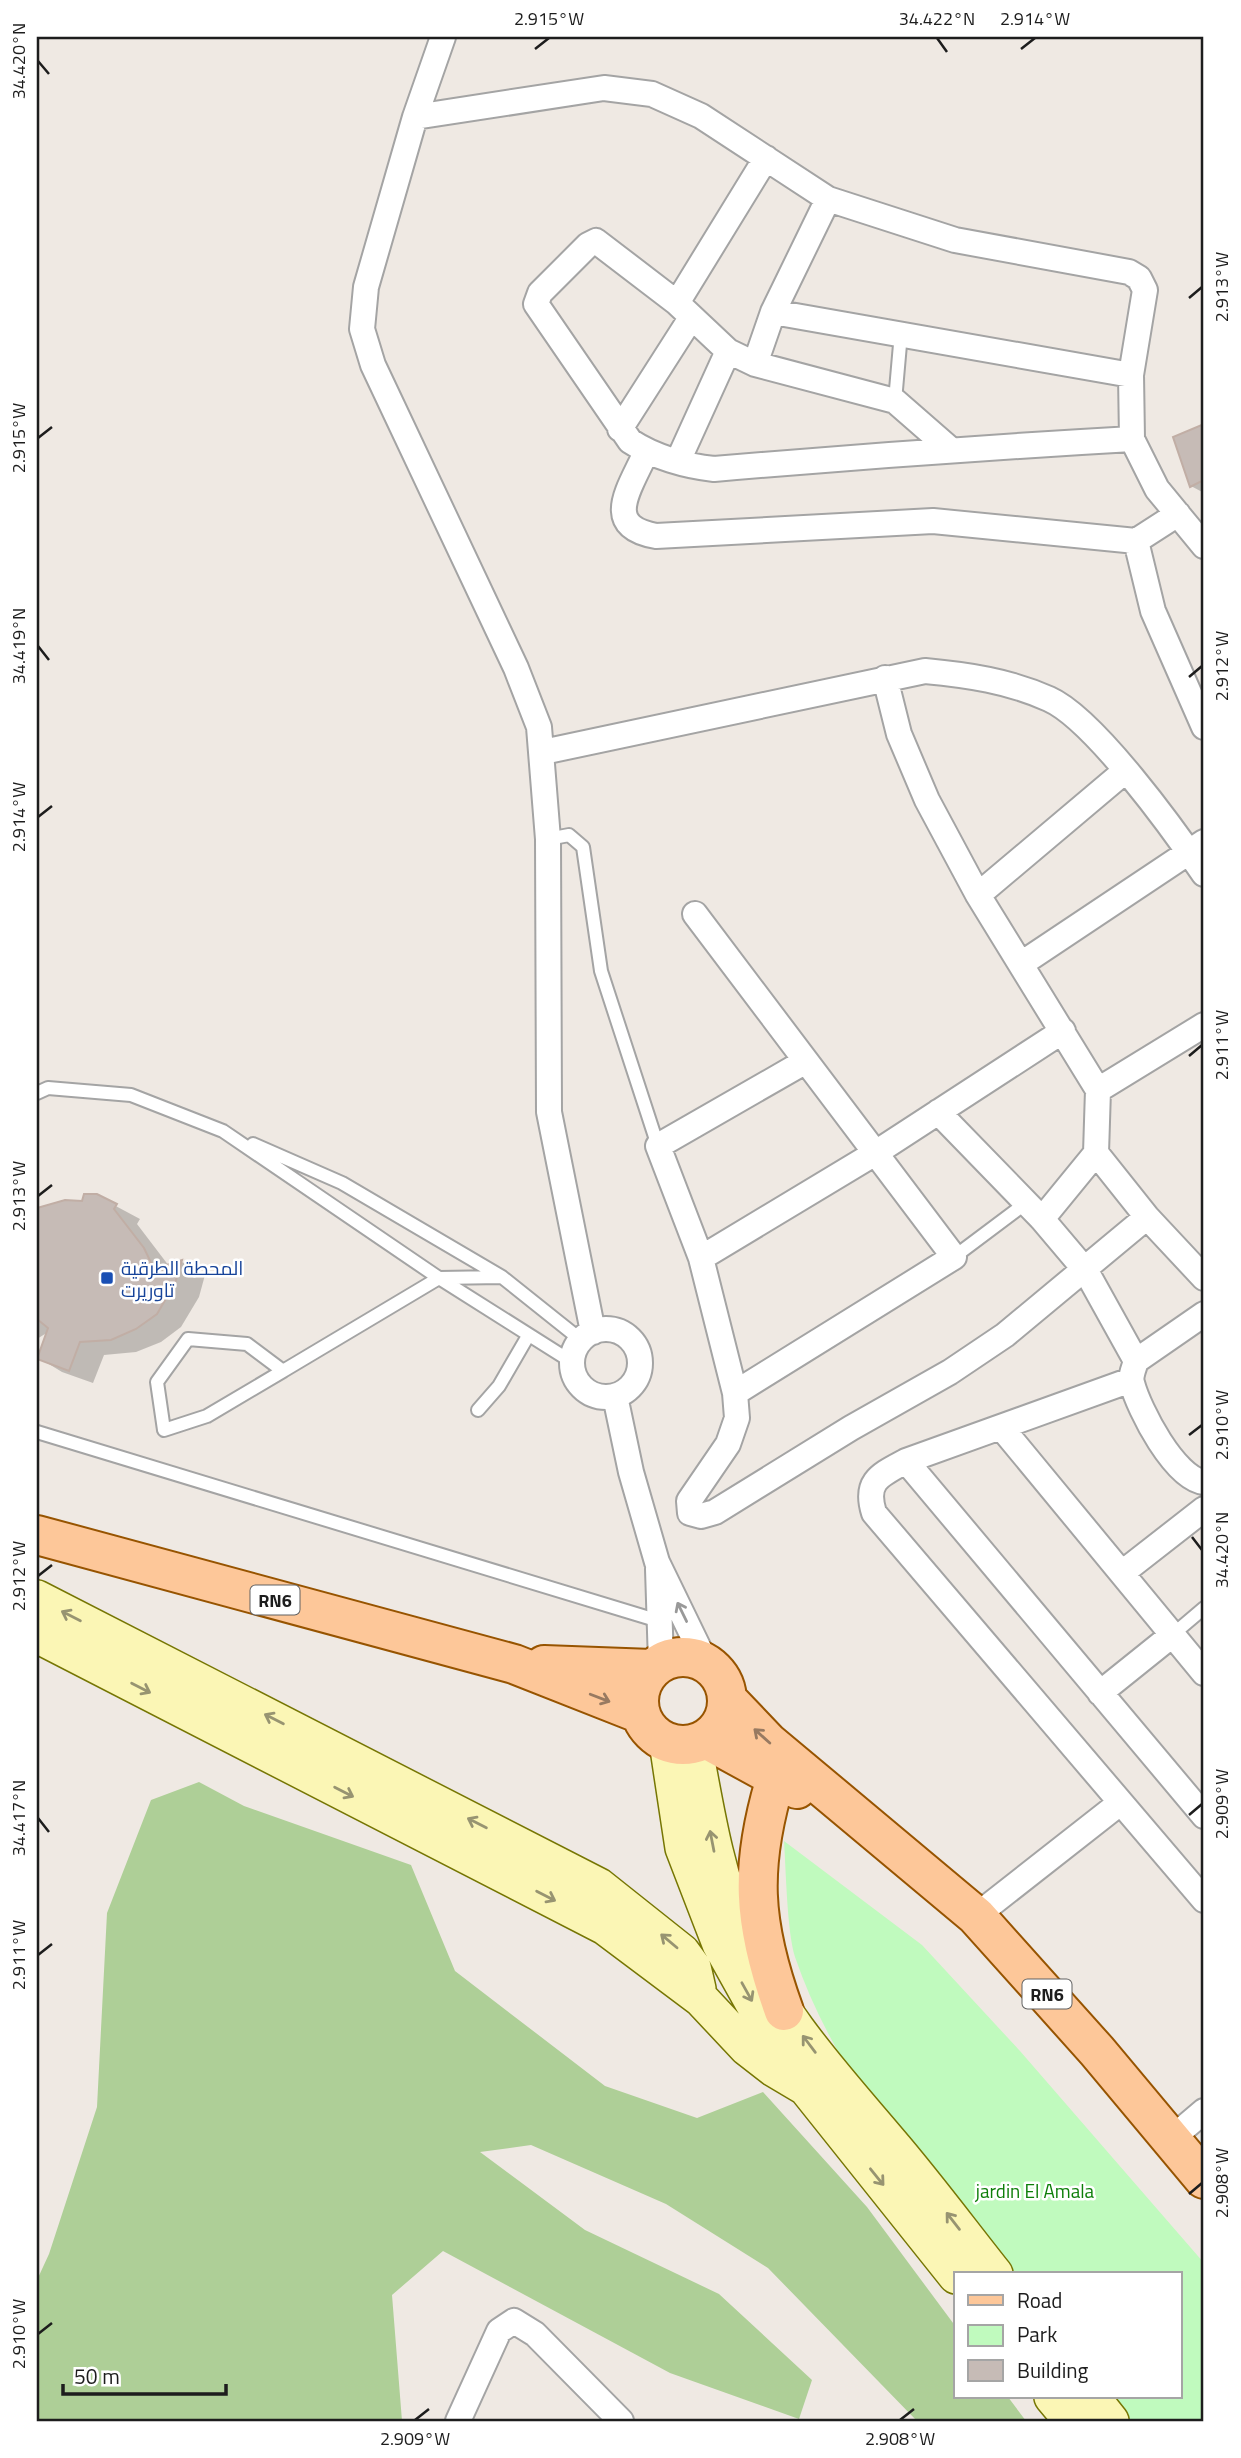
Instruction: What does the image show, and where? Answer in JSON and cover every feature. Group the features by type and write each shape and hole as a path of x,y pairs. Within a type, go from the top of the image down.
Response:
{"main road":[{"name":"RN6","path":"37,1535 83,1550 514,1664 641,1714 656,1736 689,1742 776,1778 871,1827"},
{"name":"RN6","path":"514,1664 656,1666 678,1657 706,1663 721,1678 727,1699 768,1742 976,1916 1204,2179"},
{"path":"641,1714 639,1697 643,1682 656,1666"},
{"path":"689,1742 722,1722 727,1699"},
{"path":"776,1778 762,1824 757,1884 758,1920 768,1967 784,2011"}],"street":[{"path":"443,37 415,117 366,287 362,329 373,365 516,668 539,727 548,839 549,1112 582,1345 580,1385 590,1393 615,1396 633,1384 639,1374 638,1352 633,1342 615,1330 582,1345"},
{"path":"415,117 604,88 652,94 701,116 828,199 954,240 1129,272 1139,278 1144,290 1130,374 1132,439 1157,489 1204,546"},
{"path":"620,429 766,158"},
{"path":"755,364 773,312 828,199"},
{"path":"950,449 895,401 755,364 728,351 684,311 596,242 588,245 540,293 536,303 540,313 620,429 646,452 678,461 714,469 950,449 1132,439"},
{"path":"773,312 1130,374"},
{"path":"678,461 728,351"},
{"path":"646,452 622,508 623,519 632,528 649,534 933,521 1136,541 1178,514"},
{"path":"1136,541 1153,611 1204,727"},
{"path":"543,752 885,678 925,671 977,676 1051,700 1079,720 1196,847 1204,874"},
{"path":"885,678 900,734 914,771 978,895 1098,1090 1096,1153 1147,1217 1204,1278"},
{"path":"978,895 1125,771"},
{"path":"1021,964 1196,847"},
{"path":"695,914 954,1257 735,1394"},
{"path":"1098,1090 1204,1026"},
{"path":"701,1258 877,1152 1063,1031"},
{"path":"806,1061 658,1146 701,1258 735,1394 737,1418 728,1444 689,1501 690,1513 701,1516 715,1512 950,1371 1005,1335 1086,1271 1147,1217"},
{"path":"938,1112 1034,1211 1086,1271 1133,1371 1166,1450 1184,1474 1204,1482"},
{"path":"1034,1211 1096,1153"},
{"path":"1204,1314 1133,1371 1000,1427 906,1461 875,1482 869,1496 874,1513 1204,1900"},
{"path":"615,1396 631,1472 657,1562 706,1663"},
{"path":"1000,1427 1204,1673"},
{"path":"906,1461 1204,1816"},
{"path":"1122,1573 1204,1509"},
{"path":"656,1666 659,1621 657,1562"},
{"path":"37,1598 599,1886 682,1952 692,1967 701,1999"},
{"path":"37,1635 578,1912 635,1948 701,1999 747,2048 774,2069 806,2088"},
{"path":"1100,1693 1171,1636"},
{"path":"689,1742 715,1856 742,1935 784,2011 825,2067 993,2272"},
{"path":"689,1742 683,1848 720,1944 778,2048 806,2088 954,2273"},
{"path":"976,1916 1121,1803"},
{"path":"1171,2139 1204,2111"},
{"path":"458,2421 499,2331 514,2321 535,2334 621,2421"},
{"path":"1053,2398 1072,2421"}],"lane":[{"path":"895,401 901,333"},
{"path":"548,839 569,835 583,847 601,971 658,1146"},
{"path":"37,1093 48,1087 131,1095 223,1131 342,1183 502,1277 582,1345"},
{"path":"223,1131 528,1336 582,1345"},
{"path":"954,1257 1034,1211"},
{"path":"283,1371 247,1344 188,1339 157,1382 164,1430 207,1416 283,1371 439,1278 502,1277"},
{"path":"478,1410 499,1385 528,1336"},
{"path":"37,1432 659,1621"},
{"path":"1171,1636 1204,1608"}],"green space":[{"path":"199,1782 244,1806 411,1865 455,1971 605,2086 697,2118 763,2092 867,2207 954,2324 954,2398 1009,2398 1026,2421 917,2421 768,2268 666,2204 531,2145 480,2152 585,2230 719,2294 812,2380 799,2419 670,2373 443,2251 392,2295 402,2421 37,2421 37,2280 49,2254 97,2107 107,1913 151,1800"},
{"name":"jardin El Amala","path":"784,1841 922,1945 1020,2051 1204,2263 1204,2421 1113,2421 1095,2398 1182,2398 1182,2272 997,2272 884,2124 833,2043 812,2001 795,1957 789,1917"}],"building":[{"path":"1204,424 1204,480 1190,487 1173,437"},
{"name":"المحطة الطرقية تاوريرت","path":"84,1194 97,1194 117,1204 114,1209 144,1248 154,1269 182,1260 175,1283 157,1314 136,1329 111,1340 80,1342 69,1371 37,1359 48,1328 37,1319 37,1208 65,1200 82,1201"}],"place":[{"name":"المحطة الطرقية تاوريرت","path":"107,1278"}]}
